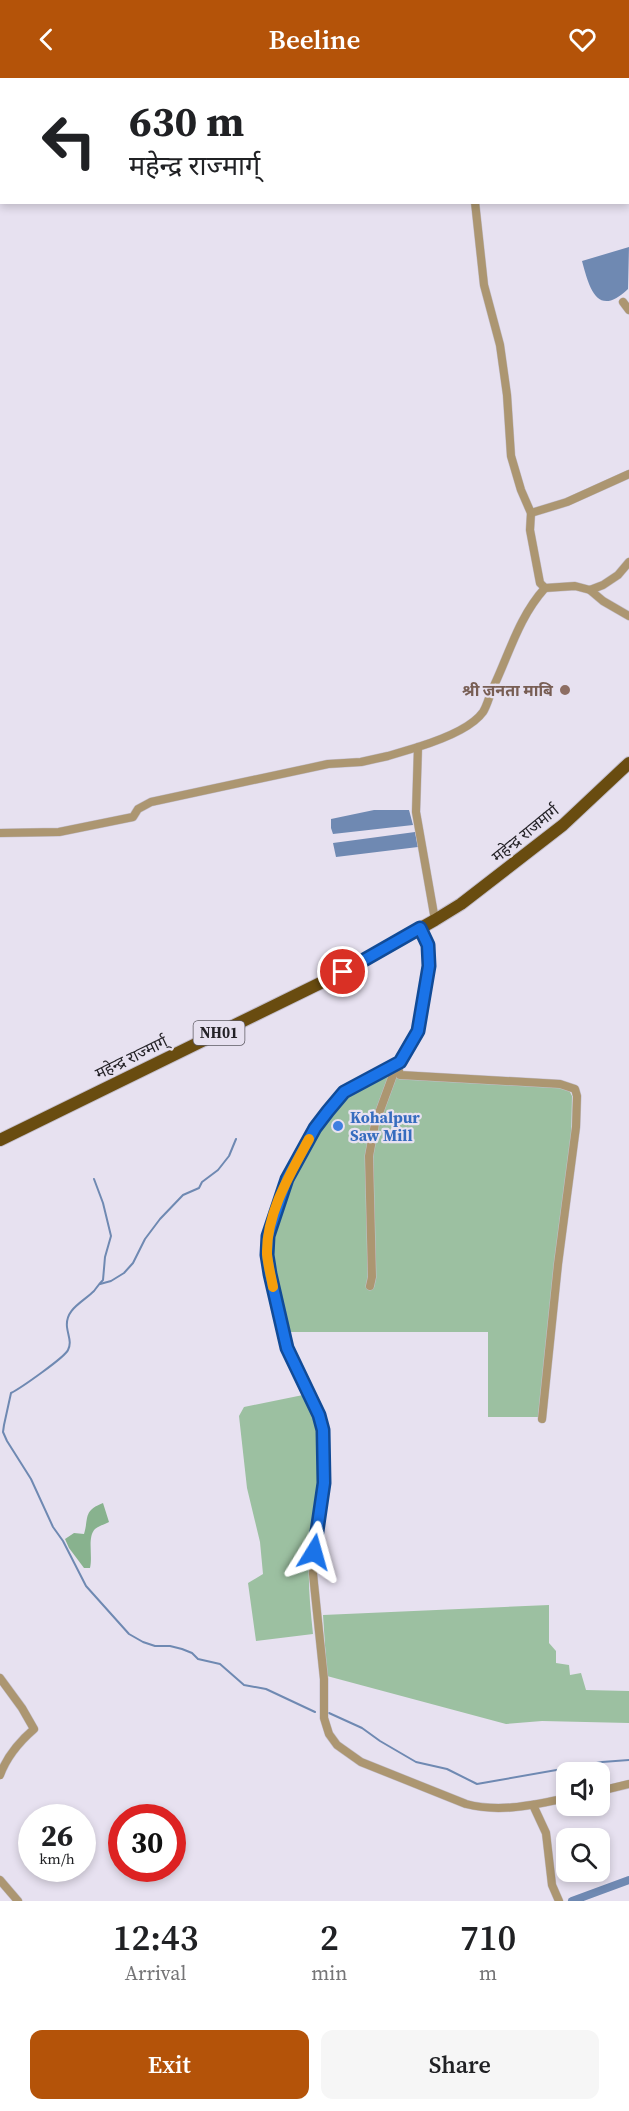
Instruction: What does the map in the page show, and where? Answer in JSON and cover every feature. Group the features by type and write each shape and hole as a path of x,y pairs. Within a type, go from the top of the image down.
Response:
{"highway":[{"name":"महेन्द्र राजमार्ग","path":"435,920 461,904 563,825 629,763"},
{"name":"महेन्द्र राज्मार्ग्","path":"0,1140 343,972 435,920"}],"street":[{"path":"475,204 484,285 500,345 507,395 511,456 521,490 531,513 530,530 540,583 545,588"},
{"path":"623,302 629,310"},
{"path":"531,513 567,502 629,474"},
{"path":"590,590 618,575 629,562"},
{"path":"0,833 59,832 87,827 133,817 138,809 159,800 328,764 361,762 418,747 464,728 482,713 516,630 528,608 545,588 575,586 590,590 603,602 629,616"},
{"path":"418,747 416,812 435,920"},
{"path":"370,1286 372,1277 369,1156 375,1124 397,1063 418,1031 428,977 428,945 420,928"},
{"path":"397,1063 400,1075 560,1084 575,1089 577,1096 576,1127 558,1264 542,1419"},
{"path":"397,1063 344,1092 315,1128 287,1179 268,1236 267,1255 270,1274 287,1348 319,1415 323,1430 324,1483 315,1537 313,1574 324,1680 324,1718 329,1734 343,1750 361,1762 415,1785 481,1808 502,1809 556,1800"},
{"path":"0,1678 34,1729 20,1741 4,1764 0,1775"},
{"path":"610,1789 629,1784"},
{"path":"533,1805 546,1833 552,1885 559,1901"},
{"path":"0,1880 18,1901"}],"green space":[{"path":"386,1076 557,1086 569,1090 572,1096 571,1146 538,1417 488,1417 488,1332 289,1332 278,1287 273,1252 273,1241 281,1209 298,1170 330,1116 339,1105 361,1088"},
{"path":"303,1395 312,1415 319,1452 318,1488 309,1558 313,1634 256,1641 248,1583 263,1574 260,1542 247,1488 239,1416 244,1407"},
{"path":"103,1503 109,1522 93,1532 90,1568 84,1568 65,1539 74,1533 84,1534 90,1512"},
{"path":"549,1605 549,1643 556,1651 556,1663 569,1665 570,1675 581,1673 586,1690 629,1691 629,1723 542,1721 506,1724 327,1676 323,1615"}],"water":[{"path":"629,247 628,289 609,301 602,300 591,289 582,261"},
{"path":"374,810 409,810 413,825 333,834 331,819"},
{"path":"415,832 418,847 336,857 333,843"}],"waterway":[{"path":"100,1284 111,1281 124,1273 133,1263 145,1239 160,1219 183,1195 199,1188 202,1182 218,1170 229,1156 236,1139"},
{"path":"94,1179 111,1236 105,1257 103,1280 69,1315 67,1327 70,1344 65,1354 11,1393 3,1432 31,1479 53,1527 63,1541 86,1586 129,1634 155,1646 182,1649 192,1653 198,1659 220,1664 244,1685 266,1689 315,1712"},
{"path":"329,1713 362,1728 416,1762 447,1769 477,1784 602,1762 629,1760"},
{"path":"572,1901 629,1880"}],"slow traffic":[{"path":"273,1287 267,1255 268,1236 287,1179 309,1139"}],"place":[{"name":"श्री जनता माबि","path":"565,690"},
{"name":"Kohalpur Saw Mill","path":"338,1126"}],"route":[{"path":"314,1552 324,1483 323,1430 305,1383 291,1360 287,1348 270,1274 267,1255 268,1236 287,1179 315,1128 344,1092 400,1062 418,1031 429,966 428,945 420,928 343,972"}]}
